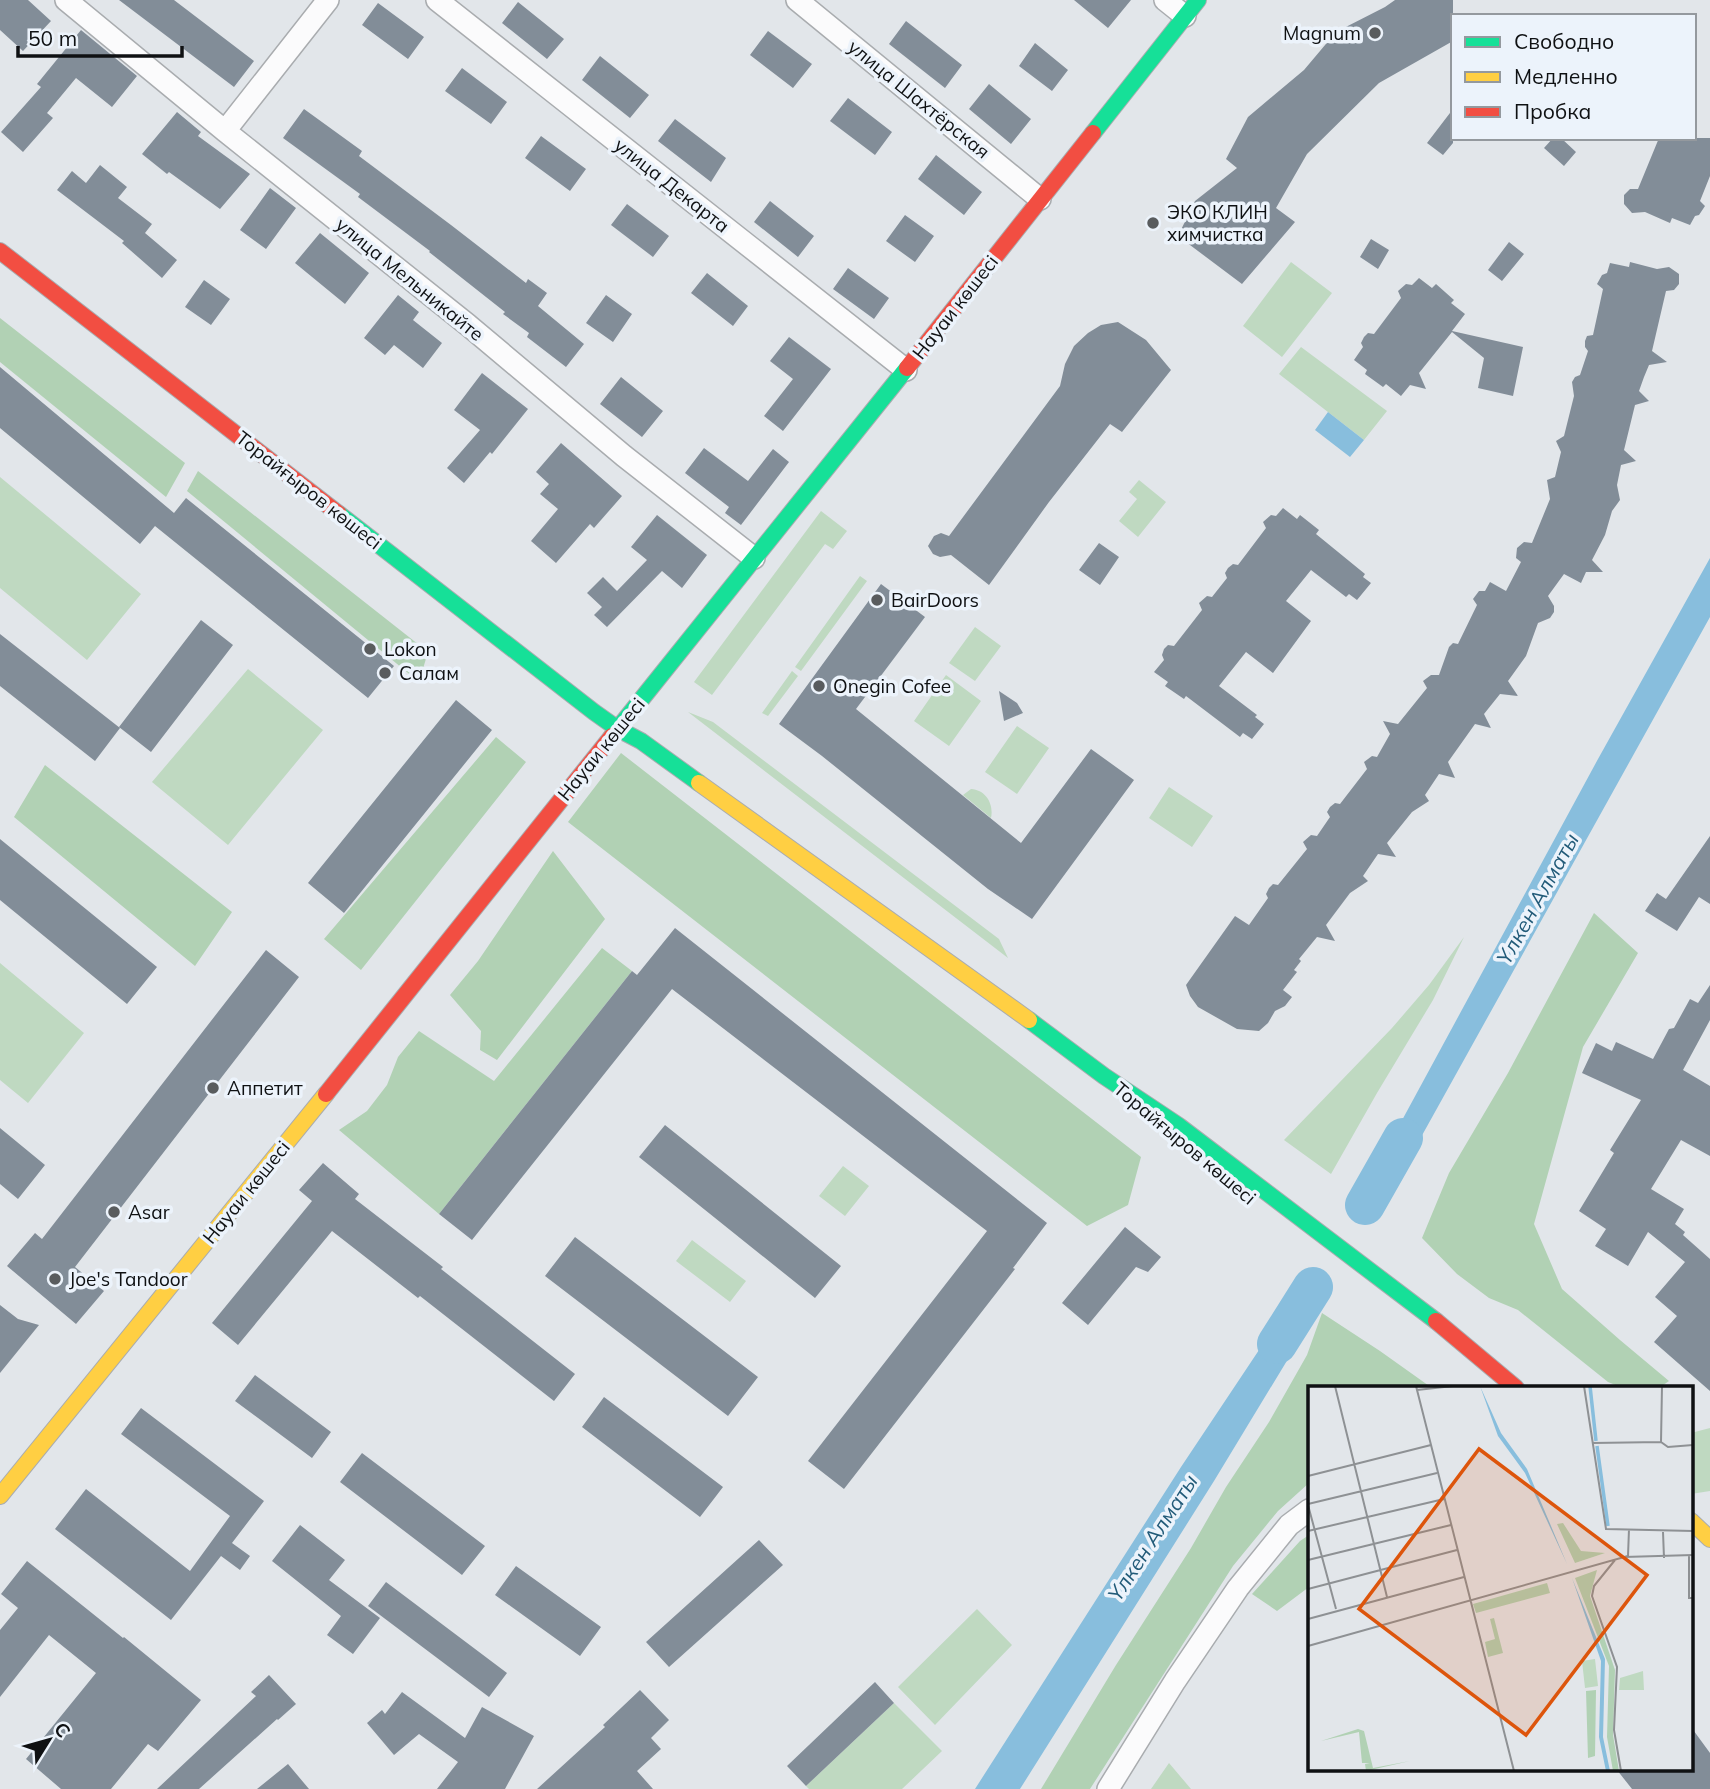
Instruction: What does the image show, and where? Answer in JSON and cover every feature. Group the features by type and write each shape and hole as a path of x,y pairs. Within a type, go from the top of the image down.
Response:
{"street":[{"name":"улица Мельникайте","path":"66,0 468,325 624,456 754,558"},
{"path":"225,131 328,0"},
{"name":"улица Декарта","path":"437,0 906,370"},
{"name":"улица Шахтёрская","path":"797,0 1040,199"},
{"path":"1166,0 1192,8"},
{"name":"Науаи көшесі","path":"0,1496 295,1133 1192,8"},
{"name":"Торайғыров көшесі","path":"0,251 618,729 657,752 1104,1076 1179,1126 1296,1234"},
{"name":"Торайғыров көшесі","path":"1247,1187 1443,1326 1513,1386"},
{"name":"Торайғыров көшесі","path":"1434,1340 1512,1386"},
{"path":"1108,1789 1188,1660 1238,1588 1289,1525 1308,1511"},
{"path":"1692,1522 1710,1539"}],"green space":[{"path":"1291,262 1332,293 1282,357 1243,326"},
{"path":"0,318 185,463 166,497 0,362"},
{"path":"1301,347 1387,411 1364,440 1279,374"},
{"path":"198,471 428,652 419,682 187,491"},
{"path":"0,477 141,594 87,660 0,588"},
{"path":"1139,480 1166,502 1138,537 1119,521 1137,499 1129,492"},
{"path":"821,511 847,531 833,549 825,544 712,695 694,682"},
{"path":"860,576 867,581 801,671 795,667"},
{"path":"975,627 1001,646 975,681 949,663"},
{"path":"248,669 323,730 228,845 152,782"},
{"path":"792,671 798,676 768,716 762,713"},
{"path":"946,675 981,701 949,746 914,721"},
{"path":"688,712 713,722 999,939 1008,958"},
{"path":"1017,726 1049,748 1017,794 985,772"},
{"path":"496,737 526,762 361,970 324,939"},
{"path":"621,753 1141,1157 1128,1205 1087,1226 568,822"},
{"path":"45,765 232,912 195,966 14,817"},
{"path":"1169,787 1213,816 1192,847 1149,818"},
{"path":"971,789 981,792 988,799 991,818 963,795"},
{"path":"553,851 605,919 497,1060 480,1050 481,1031 450,995 478,961"},
{"path":"1594,913 1638,953 1583,1047 1534,1224 1562,1289 1669,1381 1662,1386 1618,1386 1608,1382 1518,1310 1489,1298 1457,1274 1422,1238 1449,1173 1508,1073"},
{"path":"1464,937 1433,1000 1331,1174 1284,1140 1392,1028 1429,985"},
{"path":"602,948 632,971 439,1214 339,1130 367,1111 387,1085 398,1057 419,1031 494,1081"},
{"path":"0,963 84,1033 28,1103 0,1080"},
{"path":"843,1166 869,1186 845,1216 819,1196"},
{"path":"692,1240 746,1281 730,1302 676,1261"},
{"path":"1322,1313 1429,1386 1308,1386 1308,1484 1278,1511 1233,1566 1090,1789 1041,1789 1226,1487 1269,1422 1307,1355"},
{"path":"1710,1428 1710,1491 1692,1494 1692,1433"},
{"path":"1308,1536 1308,1588 1277,1611 1252,1594"},
{"path":"977,1609 1012,1645 935,1725 898,1687"},
{"path":"894,1703 942,1751 902,1789 809,1789 806,1786"},
{"path":"1169,1763 1191,1789 1151,1789"}],"water":[{"path":"1328,412 1364,440 1350,457 1315,430"},
{"path":"1710,558 1710,617 1400,1175 1376,1186 1380,1162 1394,1135"},
{"path":"1306,1299 1308,1326 1020,1789 975,1789 1181,1467 1285,1311"}],"building":[{"path":"0,0 28,0 51,21 23,51 0,30"},
{"path":"119,0 174,0 254,61 234,87"},
{"path":"1074,0 1131,0 1108,28"},
{"path":"1395,0 1453,0 1451,42 1379,83 1307,154 1276,208 1295,222 1242,284 1178,236 1195,201 1237,168 1226,159 1248,117 1304,70 1336,32"},
{"path":"518,2 564,39 547,59 502,23"},
{"path":"378,3 424,37 408,59 362,25"},
{"path":"906,21 962,65 945,88 889,44"},
{"path":"81,30 137,76 112,107 76,78 47,113 53,118 23,152 1,132 41,87 37,84"},
{"path":"768,31 812,64 793,88 750,55"},
{"path":"1035,43 1068,70 1052,91 1019,66"},
{"path":"600,56 649,95 630,118 582,80"},
{"path":"462,68 507,102 491,124 445,91"},
{"path":"989,84 1031,119 1011,144 969,109"},
{"path":"848,98 892,132 875,155 830,121"},
{"path":"304,109 362,151 359,156 526,283 528,279 547,293 538,306 584,344 566,367 527,337 529,333 503,314 505,312 358,197 360,194 283,138"},
{"path":"177,112 201,132 198,136 250,174 220,209 142,154"},
{"path":"1451,112 1453,143 1443,155 1427,143"},
{"path":"675,119 726,158 711,182 658,141"},
{"path":"541,136 586,169 570,191 525,158"},
{"path":"1710,138 1710,176 1700,201 1705,206 1690,225 1672,218 1670,223 1645,212 1632,213 1624,204 1624,195 1630,189 1638,189 1658,140"},
{"path":"1551,140 1563,140 1576,152 1564,166 1544,148"},
{"path":"936,155 982,192 964,215 918,179"},
{"path":"100,165 127,187 118,198 152,224 145,233 177,260 162,278 122,243 124,241 57,190 72,171 86,183"},
{"path":"270,188 296,208 266,249 240,230"},
{"path":"770,201 814,236 798,257 754,222"},
{"path":"627,204 669,236 653,257 611,225"},
{"path":"905,215 934,236 915,262 886,241"},
{"path":"320,233 369,273 345,304 295,263"},
{"path":"1371,239 1389,250 1378,269 1360,257"},
{"path":"1509,242 1524,254 1502,281 1488,270"},
{"path":"1630,262 1657,269 1669,267 1679,274 1679,284 1674,290 1666,291 1652,351 1667,362 1649,365 1639,391 1649,401 1635,405 1624,450 1636,461 1621,465 1617,485 1620,500 1612,511 1605,535 1592,560 1603,572 1586,572 1581,583 1564,574 1548,596 1554,606 1554,612 1550,618 1538,623 1526,656 1508,681 1518,696 1500,694 1484,714 1491,728 1475,724 1448,762 1455,778 1439,774 1425,795 1429,801 1412,812 1387,843 1396,857 1378,854 1363,876 1368,881 1350,893 1326,925 1335,941 1317,937 1299,959 1301,961 1294,970 1297,972 1283,990 1292,997 1285,1006 1275,1011 1259,1031 1237,1029 1198,1007 1186,985 1235,916 1249,925 1268,898 1266,894 1269,888 1273,884 1278,885 1307,849 1303,842 1311,835 1317,836 1330,817 1327,812 1330,807 1335,803 1340,804 1367,769 1364,762 1372,756 1377,757 1390,734 1383,721 1398,724 1427,688 1423,681 1431,675 1439,675 1449,647 1453,643 1458,644 1477,605 1473,599 1479,591 1485,591 1490,582 1506,591 1521,562 1516,558 1517,548 1524,542 1532,543 1550,499 1547,480 1555,477 1561,452 1556,441 1564,436 1574,396 1572,382 1580,375 1588,351 1585,347 1587,336 1593,335 1603,289 1597,284 1602,275 1607,273 1610,263 1629,267"},
{"path":"848,268 889,298 874,319 833,289"},
{"path":"707,273 748,306 733,326 691,293"},
{"path":"1419,278 1432,288 1436,284 1454,300 1451,303 1465,314 1452,331 1523,347 1513,396 1478,388 1484,358 1452,332 1419,373 1426,389 1410,385 1401,396 1386,384 1383,387 1365,374 1367,370 1354,360 1363,347 1361,343 1364,337 1368,333 1374,334 1401,298 1398,291 1406,284 1412,285"},
{"path":"204,280 230,299 211,325 185,307"},
{"path":"398,295 419,312 413,320 442,343 423,368 394,345 385,355 364,338"},
{"path":"606,295 632,314 613,342 586,323"},
{"path":"1118,322 1146,340 1171,370 1122,432 1110,424 989,585 951,555 940,557 933,554 928,546 934,536 941,533 949,536 1060,386 1065,364 1074,346 1101,325"},
{"path":"789,337 831,369 783,431 764,416 793,379 770,361"},
{"path":"0,367 174,513 186,498 394,666 368,698 155,526 140,544 0,428"},
{"path":"482,373 528,409 492,454 490,452 464,483 447,468 480,430 454,410"},
{"path":"621,377 663,411 642,437 600,404"},
{"path":"561,443 622,496 594,528 590,524 556,563 531,541 558,509 540,494 549,484 536,472"},
{"path":"704,448 748,481 773,449 789,462 741,525 725,513 729,507 685,473"},
{"path":"1283,508 1297,519 1300,515 1319,530 1316,534 1365,574 1363,577 1371,583 1357,600 1349,594 1346,597 1311,570 1286,601 1311,621 1273,673 1246,652 1219,686 1257,715 1255,717 1264,724 1252,739 1243,733 1240,737 1186,696 1184,699 1165,686 1168,682 1154,672 1164,660 1164,649 1168,645 1174,646 1202,610 1199,603 1207,596 1212,597 1227,578 1225,573 1228,568 1233,564 1238,565 1266,528 1263,522 1271,515 1276,516"},
{"path":"657,515 707,555 682,588 662,571 607,627 594,615 602,607 587,593 603,577 617,591 647,560 631,547"},
{"path":"1099,543 1119,557 1100,585 1079,570"},
{"path":"881,584 925,617 856,709 1021,843 1091,749 1134,780 1032,919 988,889 779,724"},
{"path":"201,620 233,645 151,752 119,727"},
{"path":"0,634 120,728 95,761 0,686"},
{"path":"999,691 1017,703 1023,713 1004,721"},
{"path":"456,700 492,730 344,913 308,883"},
{"path":"1710,836 1710,904 1699,897 1677,931 1645,911 1657,893 1666,899"},
{"path":"0,839 157,967 127,1004 0,900"},
{"path":"675,928 1047,1223 1013,1268 1015,1269 844,1489 808,1461 987,1231 672,989 472,1240 439,1214 632,971 637,975"},
{"path":"266,950 299,977 75,1267 104,1291 76,1324 7,1266 35,1233 42,1239"},
{"path":"1710,985 1710,1020 1683,1070 1710,1086 1710,1156 1681,1140 1651,1189 1684,1209 1675,1224 1685,1232 1683,1235 1710,1259 1710,1391 1654,1342 1677,1316 1655,1297 1685,1262 1648,1232 1628,1266 1595,1246 1606,1229 1579,1211 1614,1153 1610,1150 1641,1100 1582,1073 1596,1043 1612,1051 1616,1042 1653,1059 1669,1029 1674,1028 1690,999 1698,1003"},
{"path":"665,1125 841,1266 815,1298 639,1157"},
{"path":"0,1128 45,1165 18,1199 0,1184"},
{"path":"323,1163 359,1194 355,1199 575,1374 554,1401 332,1231 238,1345 212,1323 312,1201 299,1190"},
{"path":"1125,1227 1161,1257 1148,1272 1136,1267 1088,1325 1062,1303"},
{"path":"575,1237 758,1377 728,1416 545,1276"},
{"path":"0,1305 18,1319 39,1325 0,1373"},
{"path":"255,1375 331,1432 312,1458 235,1401"},
{"path":"604,1397 723,1487 700,1517 582,1427"},
{"path":"141,1408 264,1501 232,1543 250,1556 240,1570 221,1556 171,1620 55,1529 86,1489 190,1571 230,1516 121,1434"},
{"path":"362,1453 485,1546 462,1575 340,1482"},
{"path":"300,1525 345,1560 329,1580 380,1618 353,1654 327,1635 341,1616 272,1561"},
{"path":"759,1540 783,1565 669,1667 646,1642"},
{"path":"27,1561 201,1700 158,1751 148,1744 111,1789 61,1789 26,1759 96,1673 49,1635 0,1697 0,1630 18,1608 1,1594"},
{"path":"516,1566 601,1627 580,1656 495,1595"},
{"path":"386,1582 507,1673 489,1697 368,1606"},
{"path":"269,1675 296,1704 199,1789 157,1789 256,1696 251,1692"},
{"path":"875,1682 894,1703 806,1786 787,1766"},
{"path":"640,1690 669,1720 651,1738 661,1749 637,1771 653,1789 537,1789 605,1727 603,1725"},
{"path":"402,1692 465,1738 482,1707 534,1736 505,1789 437,1789 458,1762 419,1734 394,1755 367,1723 382,1710 385,1714"},
{"path":"1692,1728 1710,1753 1710,1789 1632,1789 1619,1772 1692,1772"},
{"path":"288,1764 309,1789 257,1789"}],"waterway":[{"name":"Үлкен Алматы","path":"1365,1205 1403,1138"},
{"name":"Үлкен Алматы","path":"1277,1344 1313,1287"}],"traffic: fast":[{"path":"1093,133 1198,0"},
{"path":"612,736 907,368"},
{"path":"339,514 594,712 641,741 699,783"},
{"path":"1029,1020 1104,1076 1179,1126 1436,1321"}],"traffic: slow":[{"path":"699,783 1029,1020"},
{"path":"0,1496 326,1094"},
{"path":"1692,1522 1710,1539"}],"traffic: jam":[{"path":"907,368 1093,133"},
{"path":"0,251 339,514"},
{"path":"326,1094 612,736"},
{"path":"1436,1321 1514,1386"}],"place":[{"name":"Magnum","path":"1375,33"},
{"name":"ЭКО КЛИН химчистка","path":"1153,223"},
{"name":"BairDoors","path":"877,600"},
{"name":"Lokon","path":"370,649"},
{"name":"Салам","path":"385,673"},
{"name":"Onegin Cofee","path":"819,686"},
{"name":"Аппетит","path":"213,1088"},
{"name":"Asar","path":"114,1212"},
{"name":"Joe's Tandoor","path":"55,1279"}]}
